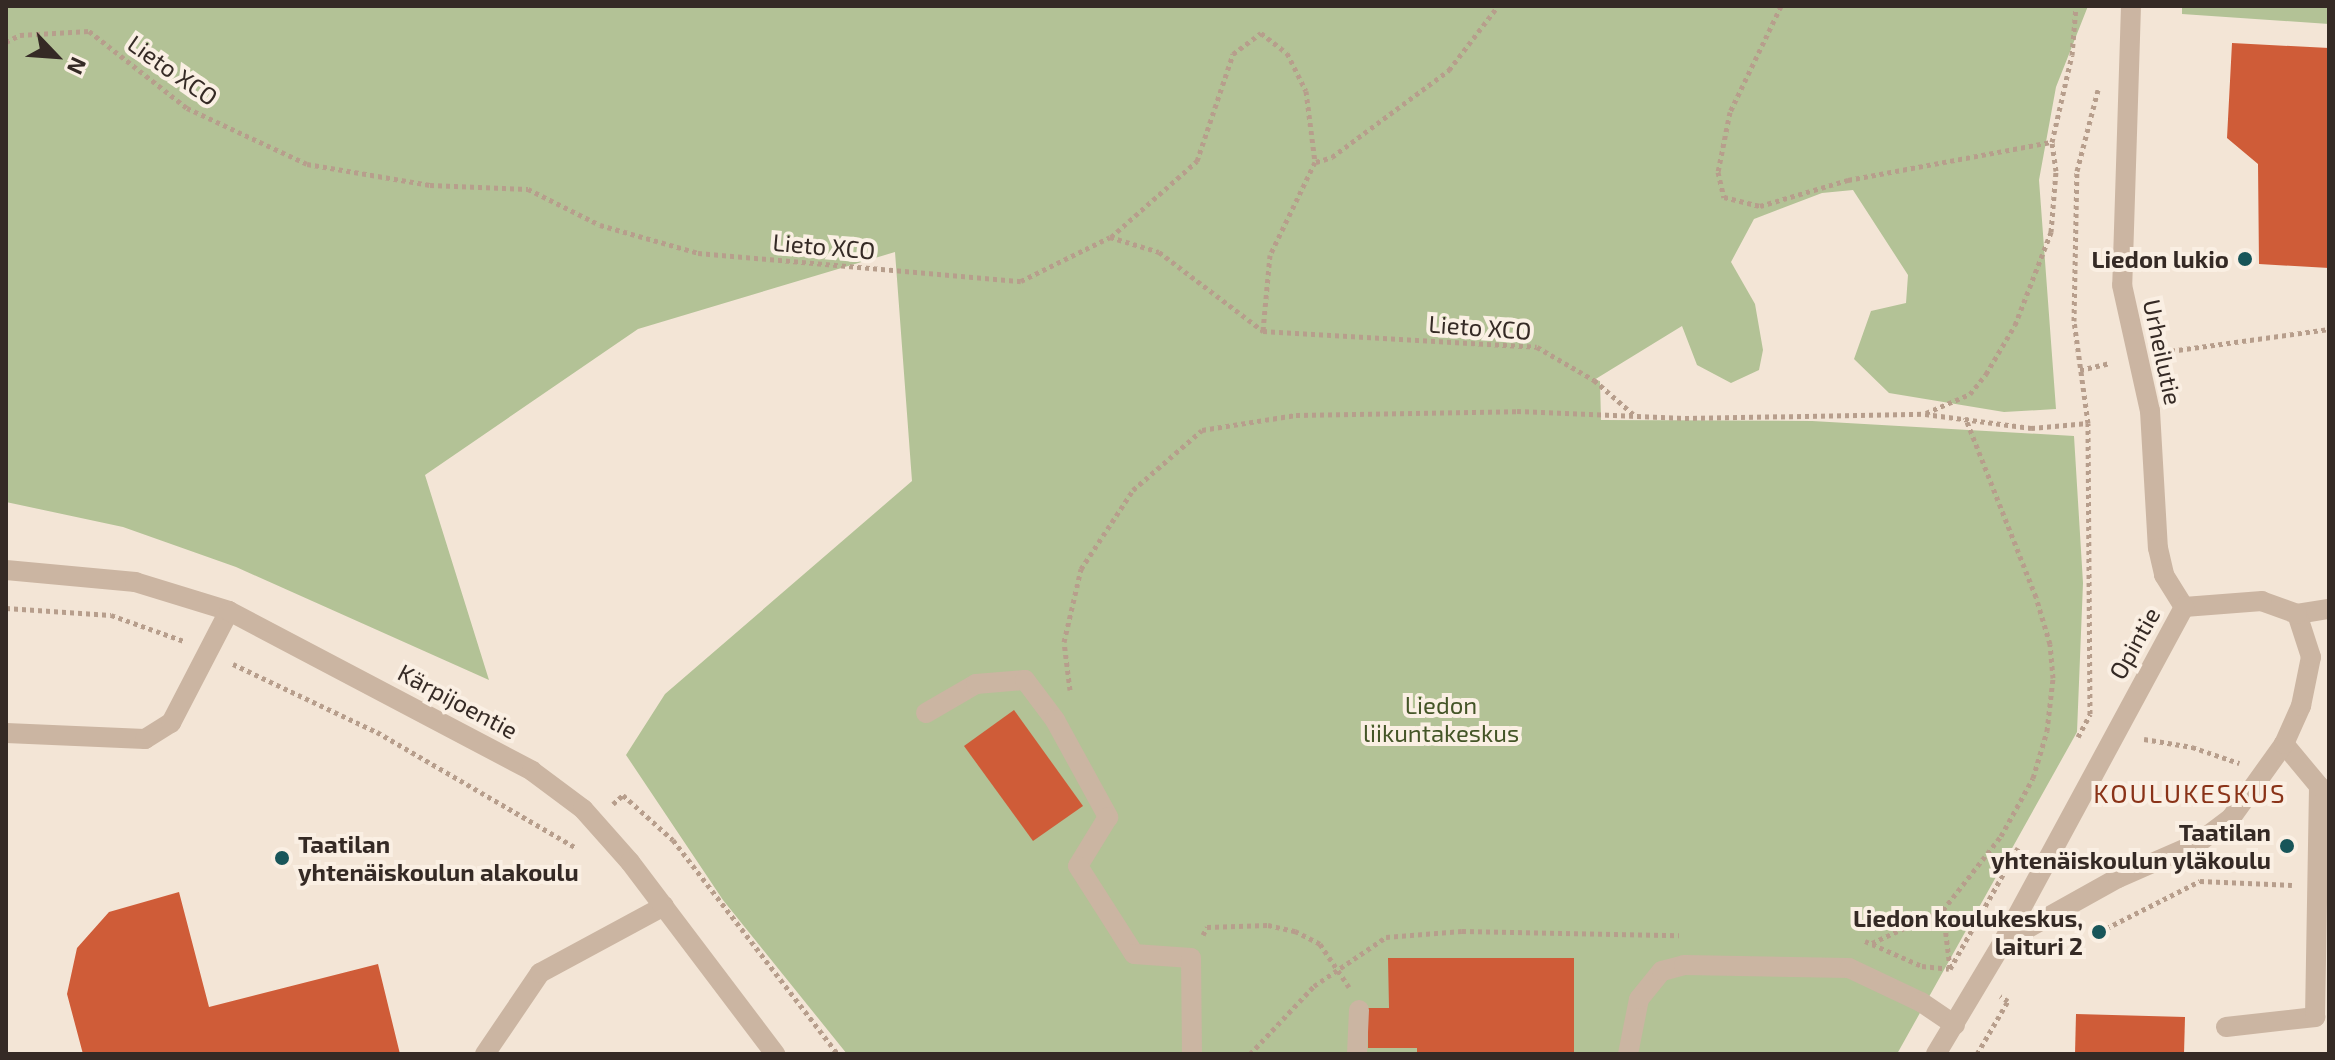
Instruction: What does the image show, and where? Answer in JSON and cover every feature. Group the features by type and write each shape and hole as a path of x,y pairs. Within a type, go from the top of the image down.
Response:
{"street":[{"name":"Urheilutie","path":"2131,6 2122,285 2141,357 2158,548 2164,575 2184,607"},
{"name":"Kärpijoentie","path":"6,570 135,582 229,611 519,763 595,823 664,906 775,1054"},
{"name":"Opintie","path":"1936,1054 2003,942 2184,607 2262,601 2297,614"},
{"path":"2003,942 2118,878 2198,843 2231,818 2284,744 2301,706 2311,657 2297,614 2329,609"},
{"path":"6,733 145,739 171,723 229,611"},
{"path":"926,713 976,684 1025,680 1055,720 1108,817 1078,866 1134,954 1191,958 1192,1054"},
{"path":"2226,1027 2315,1017 2321,886 2319,786 2284,744"},
{"path":"485,1054 540,973 664,906"},
{"path":"1628,1054 1639,999 1662,971 1684,965 1849,968 1921,1002 1955,1025"},
{"path":"1355,1000 1357,1054"}],"path":[{"path":"1263,331 1270,255 1315,162 1332,157 1449,70 1498,6"},
{"path":"1781,6 1730,112 1718,172 1724,197 1760,206 1848,180 2052,142"},
{"path":"1925,414 1970,394 2015,325 2051,232 2056,171 2052,142 2072,55 2076,6"},
{"name":"Lieto XCO","path":"6,42 20,35 89,31 187,108 307,164 430,185 528,189 600,225 698,253 1021,281 1110,237 1197,161 1233,54 1261,33 1287,53 1306,91 1315,162"},
{"path":"2071,751 2090,714 2088,423 2074,321 2077,171 2102,79"},
{"path":"1110,237 1159,252 1263,331"},
{"path":"2080,370 2141,357 2329,329"},
{"name":"Lieto XCO","path":"1263,331 1537,347 1594,380 1633,414"},
{"path":"1055,720 1071,697 1064,642 1081,569 1133,490 1202,430 1296,415 1925,414 1965,416 2031,428 2088,423"},
{"path":"1872,943 1943,910 2001,836 2033,778 2047,731 2053,678 2050,644 2036,597 1965,416"},
{"path":"6,608 111,615 209,653 377,732 574,846 583,856"},
{"path":"2131,737 2192,747 2244,767"},
{"path":"574,846 623,795 673,840 838,1054"},
{"path":"1950,969 2023,839"},
{"path":"2099,932 2200,881 2321,886"},
{"path":"1943,910 1950,969"},
{"path":"1191,958 1207,927 1268,925 1320,944 1340,967 1355,1000"},
{"path":"1250,1054 1285,1014 1340,967 1367,947 1399,936 1462,931 1683,935"},
{"path":"1856,939 1922,966 1950,969 1962,975"},
{"path":"1977,1054 2008,1001 1993,992"}],"green space":[{"name":"Liedon liikuntakeskus","path":"6,6 2088,6 2056,87 2039,180 2056,409 2004,412 1889,393 1854,359 1871,311 1906,303 1908,275 1853,190 1822,193 1754,219 1731,262 1755,304 1763,350 1759,370 1731,383 1697,365 1682,326 1594,380 1600,381 1601,420 1812,421 2074,436 2083,583 2077,732 1897,1054 847,1054 723,900 626,755 665,694 912,481 895,252 638,329 425,475 489,680 236,567 123,527 6,502"},
{"path":"2182,6 2329,6 2329,24 2182,14"}],"building":[{"path":"2232,43 2329,48 2329,268 2259,264 2258,164 2227,138"},
{"path":"1014,710 1083,806 1033,841 964,746"},
{"path":"179,892 209,1007 378,964 400,1054 83,1054 67,994 77,948 109,912"},
{"path":"1388,958 1574,958 1574,1054 1417,1054 1417,1048 1368,1048 1368,1008 1389,1008"},
{"path":"2076,1014 2185,1017 2184,1054 2075,1054"}],"place":[{"name":"Liedon lukio","path":"2245,259"},
{"name":"Taatilan yhtenäiskoulun yläkoulu","path":"2287,846"},
{"name":"Taatilan yhtenäiskoulun alakoulu","path":"282,858"},
{"name":"Liedon koulukeskus, laituri 2","path":"2099,932"}],"district":[{"name":"KOULUKESKUS","path":"2190,793"}]}
